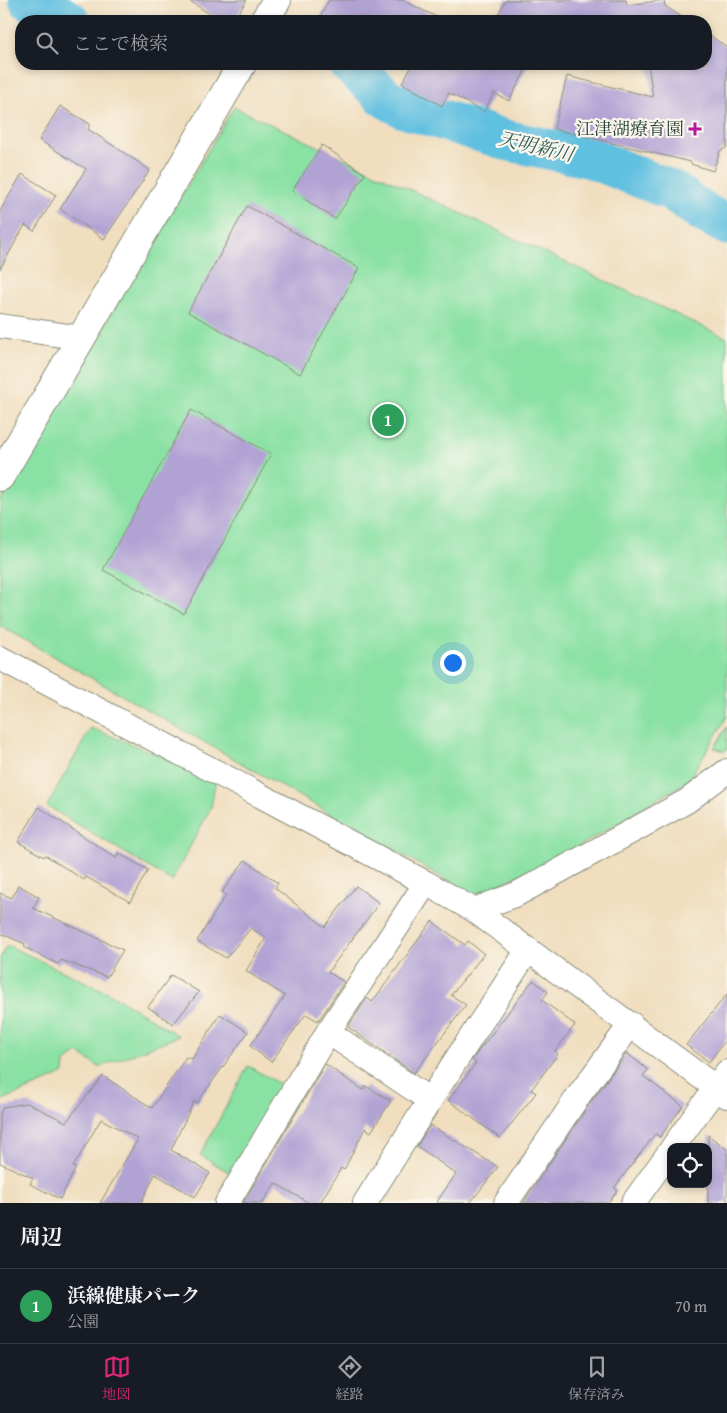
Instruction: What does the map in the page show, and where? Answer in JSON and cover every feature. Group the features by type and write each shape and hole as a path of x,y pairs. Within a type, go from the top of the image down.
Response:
{"street":[{"path":"0,477 236,75"},
{"path":"0,326 82,338"},
{"path":"0,658 474,910 630,1024 723,1085 676,1143"},
{"path":"474,910 518,894 687,801 727,771"},
{"path":"227,1203 328,1032 426,883"},
{"path":"365,1203 528,950"},
{"path":"506,1203 630,1024"},
{"path":"328,1032 430,1100"},
{"path":"633,1203 667,1156"}],"green space":[{"path":"234,107 727,338 727,717 688,781 573,850 475,896 0,626 0,502"},
{"path":"727,727 727,750 714,748"},
{"path":"91,728 216,778 211,807 172,881 47,806"},
{"path":"7,945 111,994 179,1036 99,1067 79,1053 65,1062 64,1073 0,1101 0,958"},
{"path":"248,1066 289,1089 235,1176 200,1155"}],"building":[{"path":"188,0 247,0 237,15 212,15"},
{"path":"329,0 402,0 433,15 321,15"},
{"path":"506,0 626,0 627,5 664,0 665,6 679,15 497,15"},
{"path":"712,37 727,47 727,147 720,151 713,171 691,164 691,162 554,129 567,76 653,97 649,70 712,70"},
{"path":"410,70 526,70 509,101 494,93 484,112 449,93 442,106 402,83"},
{"path":"60,106 90,124 88,129 150,170 104,239 60,209 86,169 39,140"},
{"path":"322,145 365,174 335,219 292,191"},
{"path":"22,174 56,195 34,231 25,225 0,269 0,211"},
{"path":"247,206 359,268 300,374 188,312"},
{"path":"191,410 271,454 184,614 103,570"},
{"path":"39,807 116,858 118,853 148,870 130,902 86,877 84,880 45,855 44,857 18,842"},
{"path":"245,860 278,883 275,888 325,927 356,886 379,903 328,972 344,982 325,1011 318,1021 306,1014 271,1062 250,1046 285,996 246,971 266,938 251,928 226,958 197,941 226,895 222,892"},
{"path":"18,885 39,897 33,908 123,950 107,977 61,960 58,964 24,947 25,944 0,933 0,893 12,898"},
{"path":"432,921 465,945 468,941 484,954 451,995 466,1005 414,1073 348,1027 367,998 372,1002"},
{"path":"171,975 199,992 173,1024 148,1007"},
{"path":"533,980 548,992 542,1000 575,1025 555,1051 558,1054 531,1090 536,1093 500,1138 448,1100 476,1063 472,1060 474,1057"},
{"path":"727,994 727,1038 709,1062 686,1045"},
{"path":"220,1014 248,1032 197,1103 194,1101 171,1150 210,1173 195,1197 155,1174 141,1203 100,1203 138,1139 101,1119 73,1167 76,1168 60,1199 30,1184 33,1178 0,1163 0,1114 3,1107 27,1103 66,1122 103,1076 152,1108 186,1057 192,1059"},
{"path":"627,1053 648,1070 643,1076 683,1106 660,1137 655,1134 614,1188 618,1190 608,1203 523,1203 590,1103"},
{"path":"325,1064 363,1090 366,1086 391,1101 371,1132 365,1128 344,1170 341,1168 320,1203 309,1203 275,1183 263,1203 243,1203"},
{"path":"430,1125 498,1167 470,1203 436,1203 456,1174 417,1146"},
{"path":"708,1135 727,1149 727,1203 708,1203 708,1188 712,1188 712,1143 708,1143"}],"waterway":[{"name":"天明新川","path":"29,0 58,15"},
{"name":"天明新川","path":"356,70 386,98 404,108 509,141 591,158 673,191 701,211 727,225"}],"place":[{"name":"江津湖療育園","path":"695,129"},
{"name":"浜線健康パーク","path":"388,420"}]}
